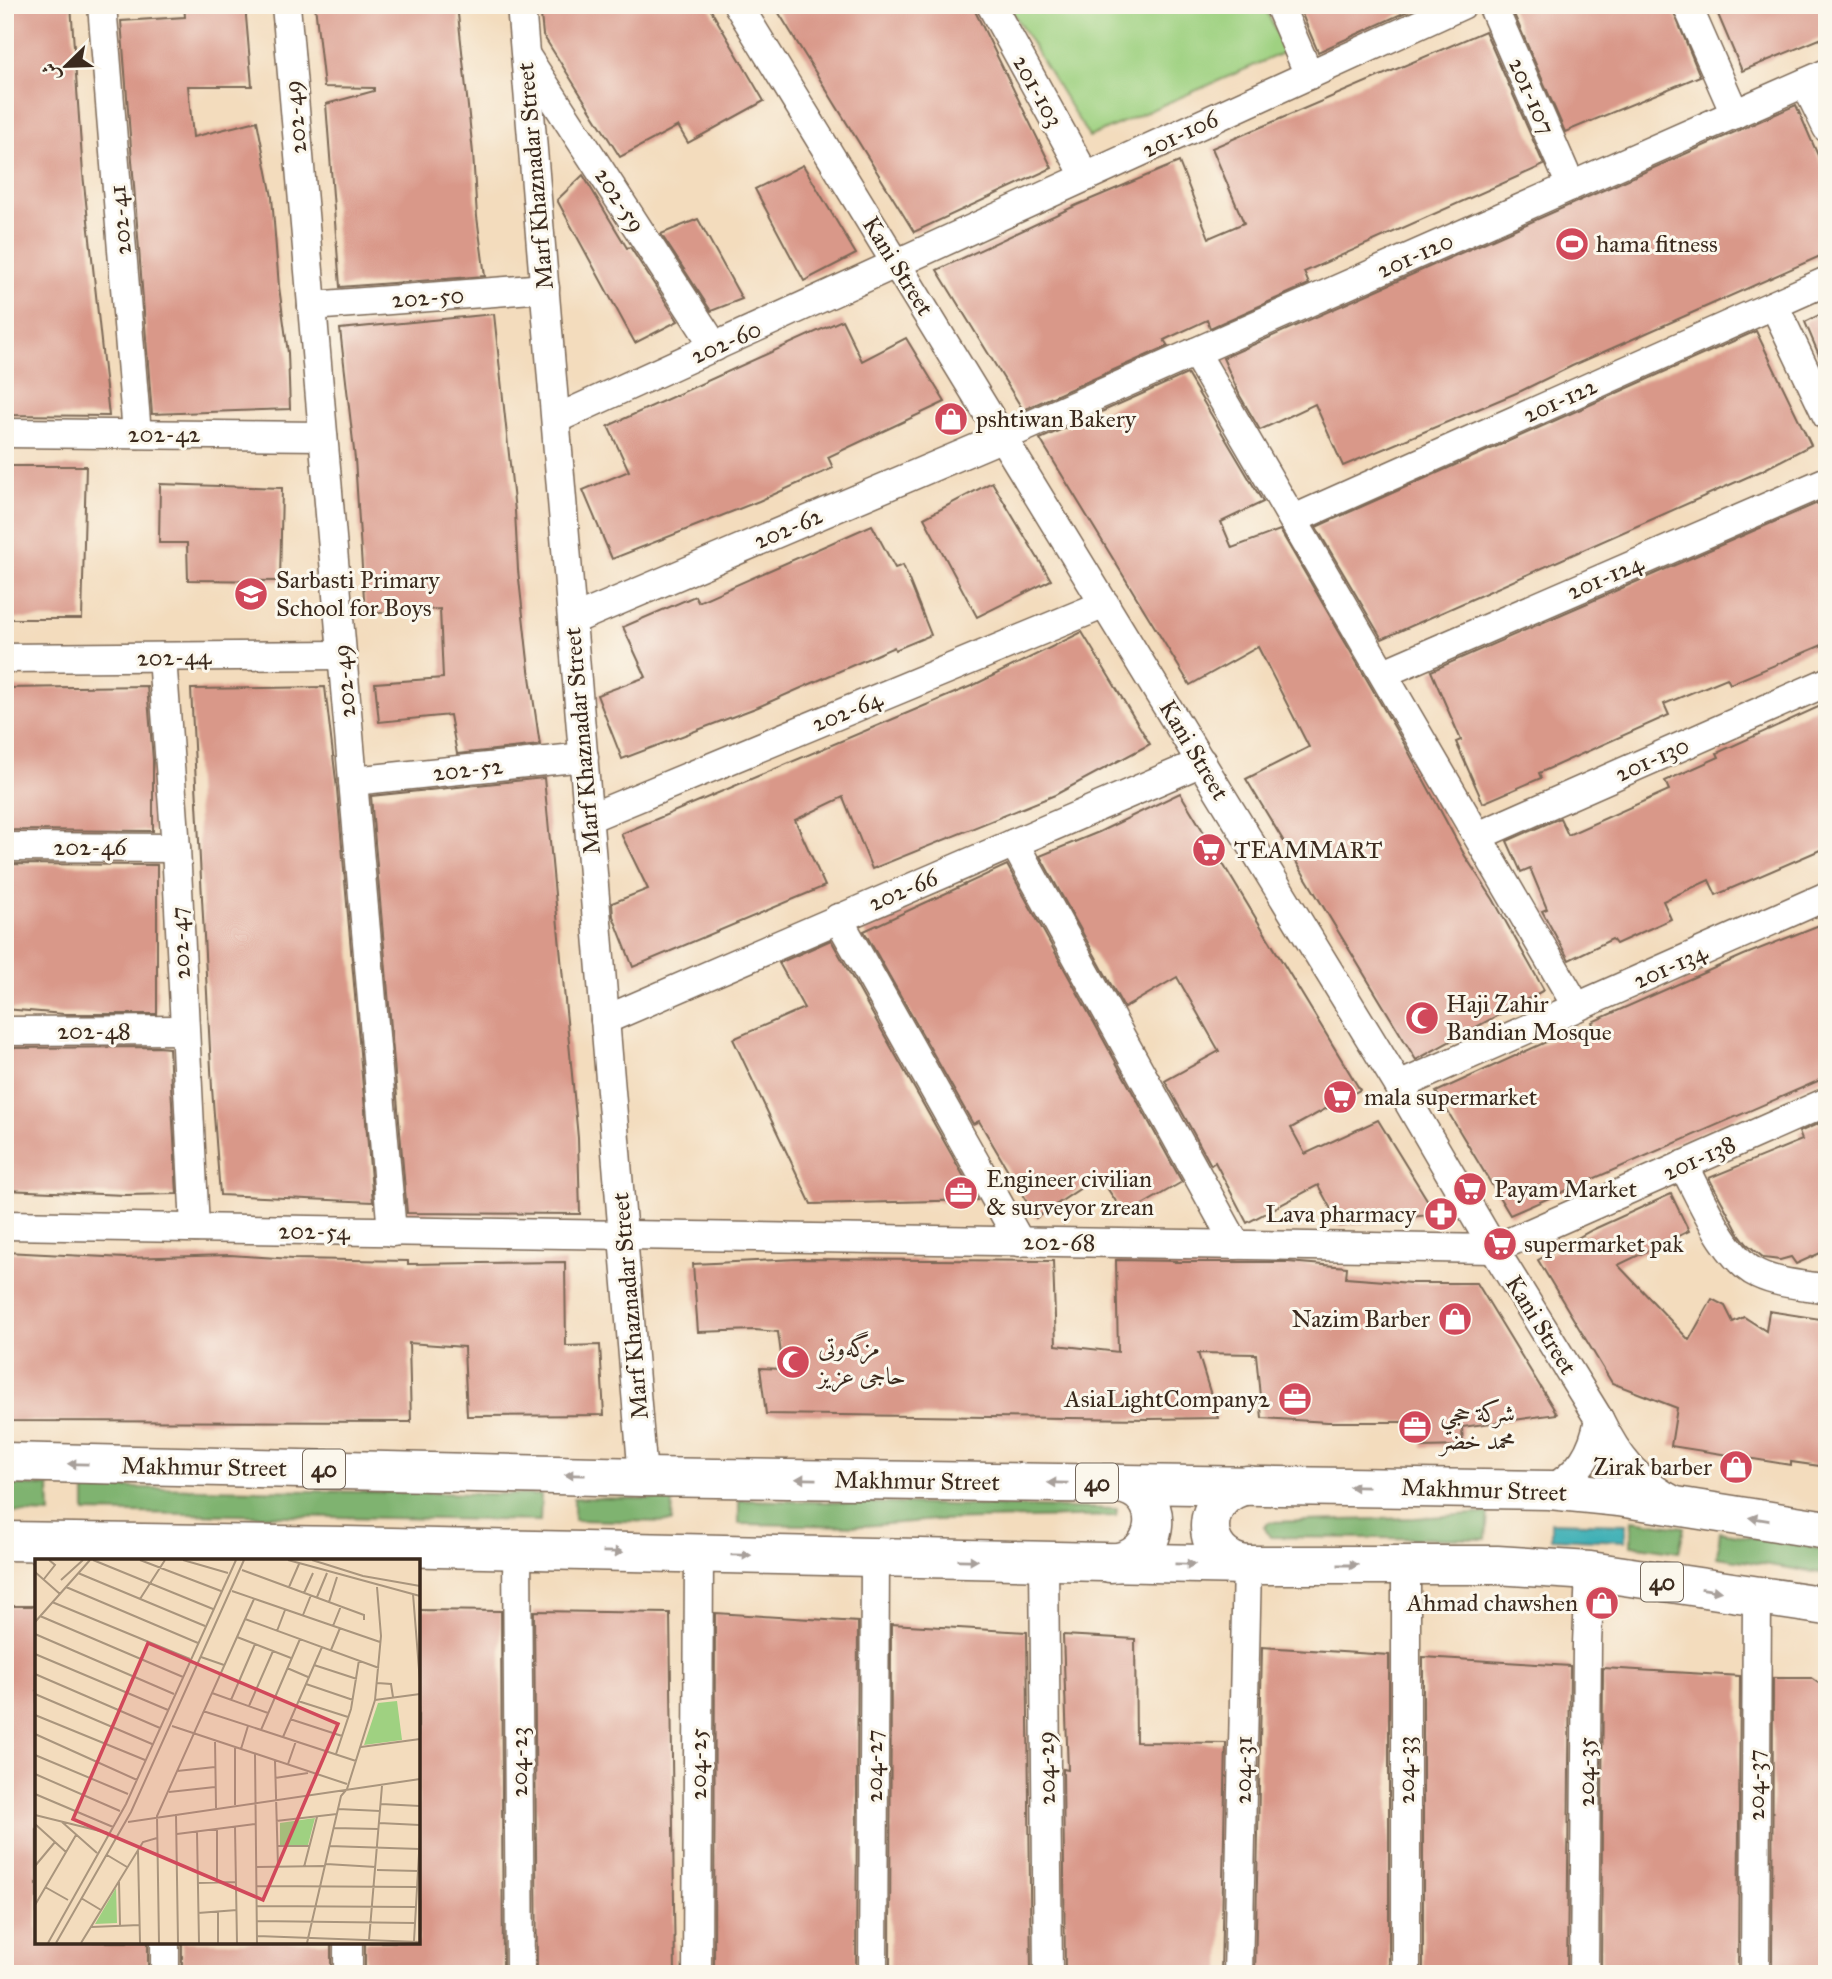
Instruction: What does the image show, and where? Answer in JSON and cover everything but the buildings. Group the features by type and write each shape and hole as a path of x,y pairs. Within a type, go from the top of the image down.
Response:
{"highway":[{"name":"Makhmur Street","path":"5,1462 643,1477 1550,1490 1686,1506 1827,1530"},
{"path":"1110,1563 1129,1560 1140,1553 1151,1538 1153,1525 1149,1506 1142,1495 1131,1487 1118,1484"},
{"path":"1247,1566 1234,1562 1219,1551 1212,1540 1210,1527 1214,1507 1223,1496 1248,1485"},
{"name":"40","path":"5,1541 166,1552 517,1550 1247,1566 1497,1565 1590,1571 1826,1609"}],"street":[{"name":"202-41","path":"102,5 137,434"},
{"name":"202-49","path":"286,5 392,1232"},
{"name":"Marf Khaznadar Street","path":"521,5 643,1477"},
{"name":"Kani Street","path":"738,5 1399,1086 1494,1249 1599,1419 1613,1447 1633,1472 1657,1492 1686,1506"},
{"name":"201-103","path":"991,5 1086,177"},
{"path":"1279,5 1309,75"},
{"name":"201-106","path":"897,264 1462,5"},
{"name":"201-107","path":"1492,5 1571,186"},
{"path":"1687,5 1735,114"},
{"name":"202-59","path":"525,53 715,347"},
{"path":"1816,78 1827,128"},
{"name":"201-120","path":"1003,437 1816,78"},
{"name":"202-60","path":"556,419 897,264"},
{"name":"201-122","path":"1294,519 1827,281"},
{"name":"202-50","path":"312,306 545,288"},
{"path":"1774,304 1827,416"},
{"path":"1195,352 1577,1007"},
{"name":"202-42","path":"5,433 323,436"},
{"name":"202-62","path":"573,620 1003,437"},
{"name":"201-124","path":"1384,673 1827,481"},
{"name":"202-64","path":"589,818 1105,604"},
{"name":"202-44","path":"5,658 342,655"},
{"name":"202-47","path":"162,657 176,848 195,1228"},
{"name":"201-130","path":"1478,836 1827,682"},
{"name":"202-52","path":"353,781 584,757"},
{"name":"202-66","path":"606,1020 1202,762"},
{"path":"1014,843 1236,1245"},
{"name":"202-46","path":"5,847 176,848"},
{"name":"201-134","path":"1399,1086 1827,896"},
{"path":"838,918 1020,1242"},
{"name":"202-48","path":"5,1031 184,1031"},
{"name":"201-138","path":"1494,1249 1827,1102"},
{"path":"1683,1166 1727,1246 1745,1267 1770,1279 1827,1289"},
{"name":"202-54","path":"5,1225 624,1236"},
{"name":"202-68","path":"624,1236 1494,1249"},
{"path":"1550,1490 1579,1469 1589,1454 1599,1419"},
{"name":"204-23","path":"517,1550 520,1974"},
{"name":"204-25","path":"697,1974 699,1554"},
{"name":"204-27","path":"873,1974 875,1558"},
{"name":"204-29","path":"1044,1562 1048,1974"},
{"name":"204-33","path":"1406,1565 1406,1974"},
{"name":"204-31","path":"1238,1974 1247,1566"},
{"name":"204-35","path":"1584,1974 1590,1571"},
{"name":"204-37","path":"1755,1974 1757,1597"},
{"path":"165,1944 165,1974"},
{"path":"348,1944 348,1974"}],"green space":[{"path":"1008,5 1264,5 1285,52 1089,137"},
{"path":"5,1485 49,1486 50,1514 5,1512"},
{"path":"85,1487 541,1495 540,1521 85,1512"},
{"path":"574,1498 673,1499 672,1522 574,1520"},
{"path":"739,1500 1117,1509 1116,1516 936,1520 863,1526 739,1524"},
{"path":"1488,1513 1486,1539 1270,1537 1264,1527 1269,1522"},
{"path":"1632,1520 1684,1527 1679,1552 1631,1545"},
{"path":"1720,1532 1827,1550 1827,1574 1717,1557"}],"water":[{"path":"1551,1522 1626,1524 1625,1541 1551,1538"}],"place":[{"name":"hama fitness","path":"1572,244"},
{"name":"pshtiwan Bakery","path":"951,419"},
{"name":"Sarbasti Primary School for Boys","path":"251,594"},
{"name":"TEAMMART","path":"1209,850"},
{"name":"Haji Zahir Bandian Mosque","path":"1422,1018"},
{"name":"mala supermarket","path":"1340,1097"},
{"name":"Payam Market","path":"1470,1189"},
{"name":"Engineer civilian & surveyor zrean","path":"961,1193"},
{"name":"Lava pharmacy","path":"1441,1214"},
{"name":"supermarket pak","path":"1500,1244"},
{"name":"Nazim Barber","path":"1455,1319"},
{"name":"مزگەوتی حاجی عزیز","path":"793,1362"},
{"name":"AsiaLightCompany2","path":"1295,1399"},
{"name":"شركة حجي محمد خضر","path":"1415,1427"},
{"name":"Zirak barber","path":"1736,1467"},
{"name":"Ahmad chawshen","path":"1602,1603"}]}
